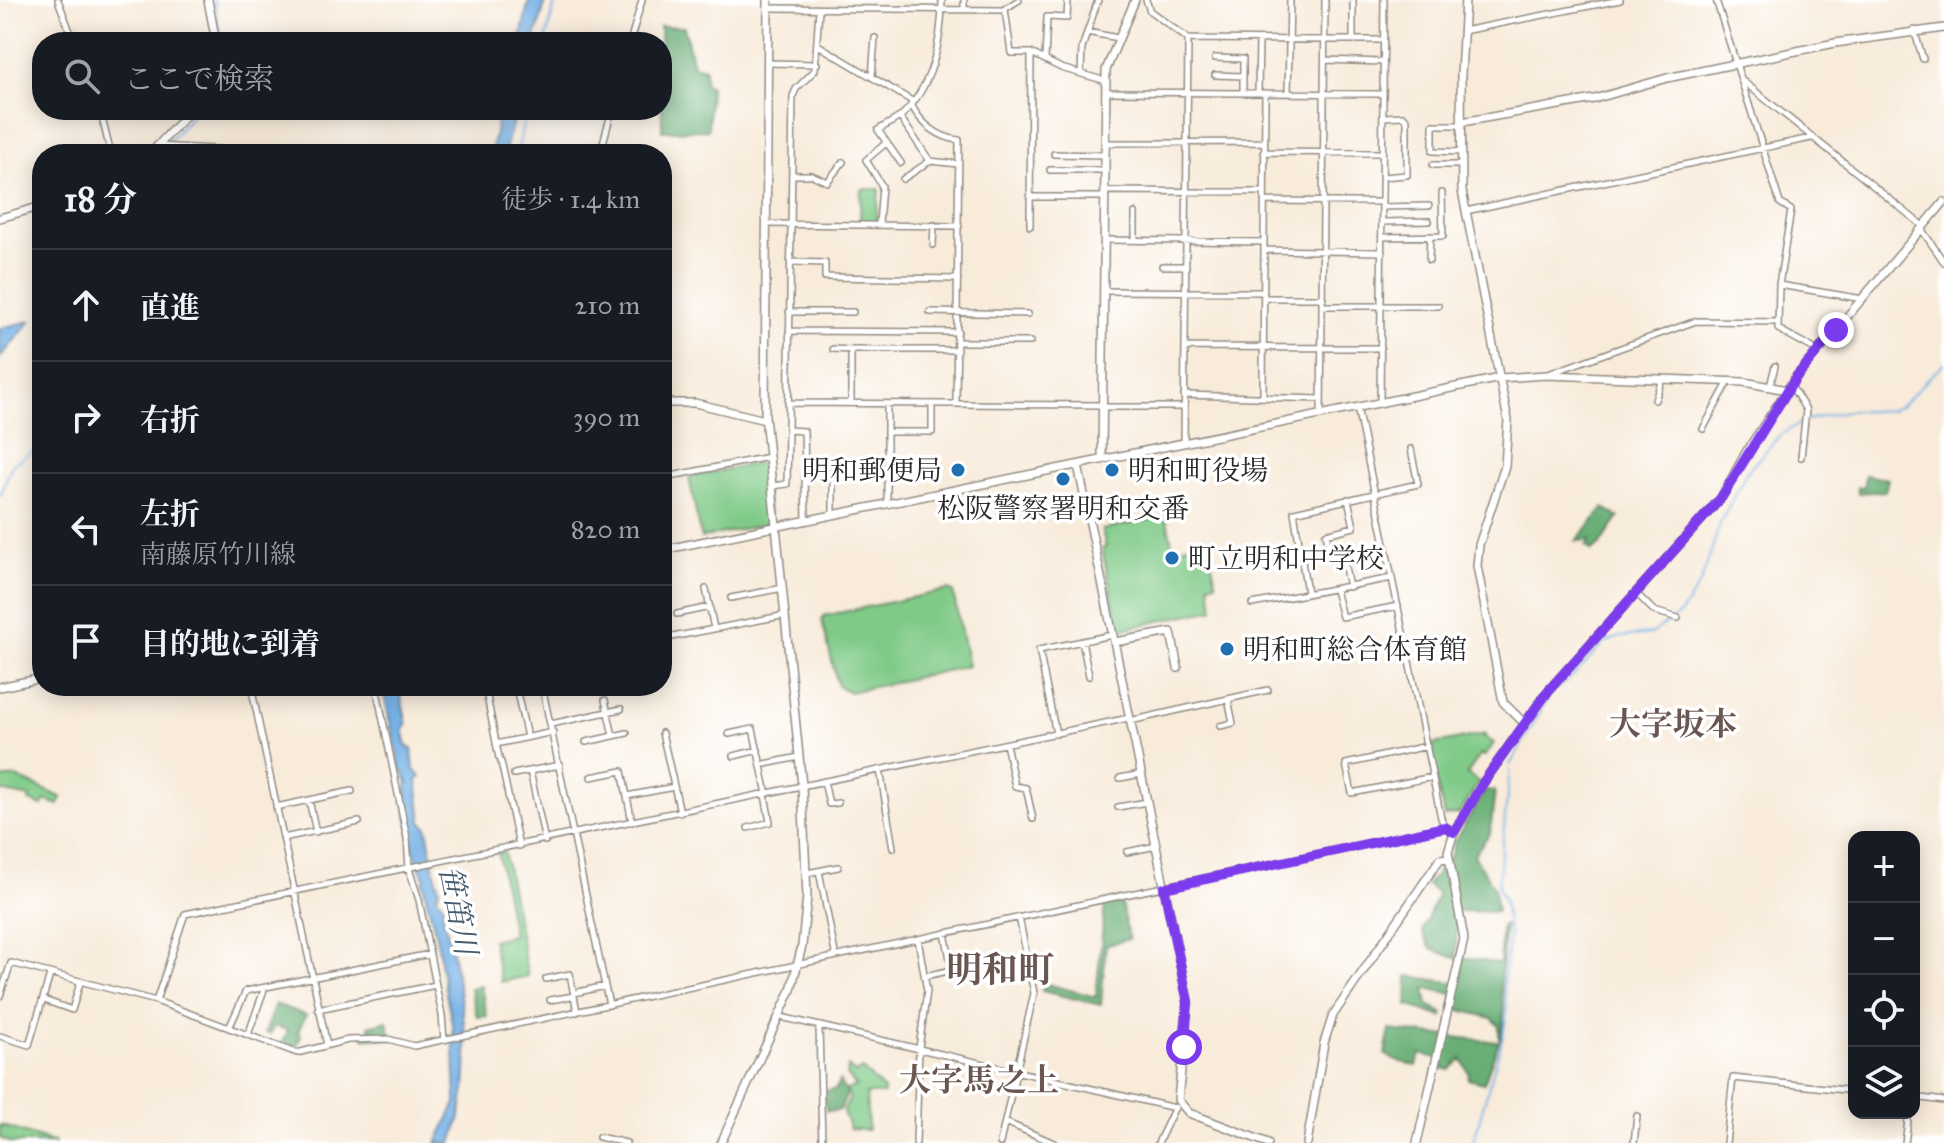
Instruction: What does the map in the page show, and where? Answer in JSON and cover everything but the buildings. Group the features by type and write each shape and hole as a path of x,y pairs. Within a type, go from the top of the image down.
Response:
{"street":[{"path":"58,0 70,32"},
{"path":"208,0 217,32"},
{"path":"633,32 642,0"},
{"path":"901,163 878,130 900,117 912,104 930,71 941,44 942,0"},
{"path":"964,0 964,10"},
{"path":"721,1143 781,1017 799,963 806,911 802,786 765,420 768,4 819,9 964,10 1005,9 1019,0"},
{"path":"1045,60 1047,17 1067,18 1068,0"},
{"path":"1081,73 1082,48 1098,0"},
{"path":"1102,460 1107,65 1135,0"},
{"path":"1146,0 1150,11 1188,39 1383,40"},
{"path":"1288,93 1290,0"},
{"path":"1321,415 1325,0"},
{"path":"1353,0 1353,40"},
{"path":"1380,402 1384,0"},
{"path":"1465,0 1461,165 1466,211 1508,420 1508,449 1479,545 1477,566 1503,702 1525,724"},
{"path":"1463,31 1620,0"},
{"path":"1716,0 1780,203 1791,213 1779,285 1778,329 1818,351"},
{"path":"772,486 787,484 793,96 817,64 819,9"},
{"path":"1005,9 1011,53 1031,53 1106,81"},
{"path":"1461,152 1433,151 1433,125 1462,123 1594,99 1735,63 1914,30 1944,28"},
{"path":"1914,30 1923,59"},
{"path":"1087,32 1118,38"},
{"path":"872,76 875,38"},
{"path":"1184,443 1188,39"},
{"path":"1259,40 1264,142 1263,397"},
{"path":"818,45 872,76 912,104 919,119 947,139 959,140 956,404"},
{"path":"1030,226 1031,53"},
{"path":"1215,58 1243,59 1243,93"},
{"path":"1325,60 1383,62"},
{"path":"767,63 817,64"},
{"path":"1215,75 1243,76"},
{"path":"1741,78 1923,229 1944,262"},
{"path":"1106,92 1383,94"},
{"path":"1382,177 1404,177 1407,161 1407,120 1403,116 1383,117"},
{"path":"900,117 930,161"},
{"path":"102,120 108,144"},
{"path":"165,144 183,120"},
{"path":"603,144 609,120"},
{"path":"1466,211 1811,138"},
{"path":"1106,143 1264,142"},
{"path":"879,224 882,186 866,160 886,143"},
{"path":"1264,152 1382,153"},
{"path":"1054,154 1105,155"},
{"path":"903,179 930,161 958,164"},
{"path":"792,175 812,175 827,182 843,162"},
{"path":"1433,165 1461,165"},
{"path":"1050,170 1105,170"},
{"path":"1030,197 1264,192"},
{"path":"1382,237 1443,236 1442,193"},
{"path":"1264,201 1429,206"},
{"path":"1417,1143 1464,939 1449,858 1454,832 1548,691 1728,489 1748,449 1788,387 1944,202"},
{"path":"0,218 32,209"},
{"path":"1135,213 1135,240"},
{"path":"1382,222 1429,221"},
{"path":"765,224 959,226"},
{"path":"933,245 934,225"},
{"path":"1429,260 1430,236"},
{"path":"1104,240 1264,242"},
{"path":"1264,250 1382,252"},
{"path":"790,262 825,263 825,277 958,279"},
{"path":"1162,266 1186,266"},
{"path":"1779,285 1863,299"},
{"path":"1104,291 1323,298"},
{"path":"1323,306 1438,306"},
{"path":"789,312 853,312"},
{"path":"930,312 1028,314"},
{"path":"1546,375 1696,321 1778,322"},
{"path":"789,331 958,332"},
{"path":"959,342 1030,342"},
{"path":"1185,347 1381,348"},
{"path":"833,349 957,350"},
{"path":"851,350 851,403"},
{"path":"1770,386 1775,366"},
{"path":"672,548 1500,378 1546,375 1729,381 1788,387 1806,410 1801,457"},
{"path":"1655,400 1662,379"},
{"path":"1703,429 1729,381"},
{"path":"1184,395 1321,399"},
{"path":"672,403 695,403 765,420"},
{"path":"788,403 1184,407"},
{"path":"887,404 887,504"},
{"path":"887,432 932,432 932,404"},
{"path":"1357,407 1445,827"},
{"path":"788,430 804,431 806,520"},
{"path":"1307,592 1294,512 1418,484 1411,449"},
{"path":"672,476 769,457"},
{"path":"1078,465 1188,1009 1177,1106 1158,1143"},
{"path":"833,466 833,515"},
{"path":"833,478 887,467"},
{"path":"1348,499 1354,527 1326,534 1332,560 1386,548"},
{"path":"1343,558 1349,587"},
{"path":"1252,604 1392,578"},
{"path":"731,598 784,588"},
{"path":"706,589 714,629"},
{"path":"1335,590 1342,617 1398,606"},
{"path":"1637,594 1654,611 1676,618"},
{"path":"677,614 710,607"},
{"path":"672,637 786,615"},
{"path":"1056,734 1039,650 1082,641 1171,632 1178,668"},
{"path":"1082,641 1089,676"},
{"path":"0,687 32,680"},
{"path":"156,1001 185,914 1268,690"},
{"path":"253,696 327,1045"},
{"path":"378,696 436,985 444,1040"},
{"path":"486,696 519,846"},
{"path":"518,696 527,737"},
{"path":"544,696 609,1005"},
{"path":"1220,726 1233,723 1228,698"},
{"path":"605,700 613,736"},
{"path":"551,724 621,709"},
{"path":"729,734 753,729 758,750 770,822 748,828"},
{"path":"496,744 553,732"},
{"path":"586,742 627,733"},
{"path":"662,733 680,812"},
{"path":"1006,744 1015,786 1026,788 1033,819"},
{"path":"1427,746 1346,764 1352,793 1433,777"},
{"path":"734,756 758,750"},
{"path":"765,764 799,757"},
{"path":"514,774 560,765"},
{"path":"880,770 893,848"},
{"path":"530,771 545,841"},
{"path":"591,777 622,771 632,822"},
{"path":"1120,778 1141,774"},
{"path":"824,781 829,804 838,803"},
{"path":"627,796 674,787"},
{"path":"276,807 352,791"},
{"path":"309,800 316,832"},
{"path":"1118,807 1147,802"},
{"path":"283,838 359,822"},
{"path":"0,996 11,963 156,1001 297,1053 327,1045 388,1039 414,1046 1445,827 1454,832"},
{"path":"1127,852 1156,846"},
{"path":"1307,1143 1324,1043 1333,1015 1440,859 1449,858"},
{"path":"807,873 838,867"},
{"path":"819,871 835,953"},
{"path":"1000,1143 1034,993 1019,917"},
{"path":"925,976 952,970 945,933"},
{"path":"916,1143 919,1048 927,991 918,939"},
{"path":"229,1028 243,994 311,977 430,954"},
{"path":"546,979 570,974 577,1012"},
{"path":"0,1036 29,1045 50,975"},
{"path":"44,1000 72,1010 80,983"},
{"path":"318,1009 436,985"},
{"path":"550,1000 605,986"},
{"path":"248,1035 266,987"},
{"path":"781,1017 1177,1106 1193,1116 1268,1143"},
{"path":"819,1027 822,1143"},
{"path":"1726,1143 1733,1078 1848,1090"},
{"path":"1920,1098 1944,1101"},
{"path":"1634,1143 1637,1116"},
{"path":"1905,1143 1908,1119"},
{"path":"1005,1122 1054,1143"},
{"path":"599,1137 626,1143"}],"green space":[{"path":"660,26 684,27 693,65 705,68 705,85 710,86 708,130 662,131 662,120 672,120 672,32 660,32"},
{"path":"861,189 879,189 876,223 860,223"},
{"path":"759,463 763,465 769,517 766,524 701,538 689,477"},
{"path":"1865,475 1888,479 1885,491 1858,493 1857,487 1864,487"},
{"path":"1604,508 1619,517 1600,545 1592,551 1586,546 1590,540 1576,541"},
{"path":"1166,516 1173,548 1207,541 1216,582 1209,584 1214,609 1119,630 1102,549 1106,547 1102,530"},
{"path":"948,590 953,592 968,666 850,692 838,686 822,620 824,616"},
{"path":"1486,734 1484,737 1494,743 1485,756 1481,754 1467,774 1479,782 1460,813 1444,816 1429,745"},
{"path":"16,777 61,797 59,805 45,800 42,806 29,801 30,797 0,791 0,779"},
{"path":"1485,791 1495,791 1490,833 1474,855 1494,888 1497,912 1457,911 1456,956 1500,964 1501,926 1505,925 1500,983 1504,1010 1499,1041 1499,1026 1492,1018 1451,1008 1454,994 1425,988 1428,1005 1443,1013 1442,1017 1407,1005 1408,976 1457,983 1463,961 1431,949 1422,931 1438,894 1427,885 1451,855 1455,840"},
{"path":"504,851 528,976 501,982 492,940 513,935 498,853"},
{"path":"1120,898 1129,939 1106,945 1101,1005 1042,991 1044,983 1096,997 1105,902"},
{"path":"481,986 487,1016 477,1017 470,988"},
{"path":"275,1004 306,1015 298,1031 301,1036 296,1047 283,1042 288,1030 274,1026 270,1034 265,1033"},
{"path":"387,1021 392,1039 364,1038 363,1033 371,1033 369,1026"},
{"path":"1390,1030 1499,1042 1484,1083 1468,1079 1469,1073 1461,1059 1450,1070 1440,1068 1441,1059 1420,1054 1417,1066 1394,1060 1385,1054"},
{"path":"848,1067 855,1073 862,1069 884,1090 884,1094 866,1094 868,1130 850,1129 843,1112 850,1098 846,1090 856,1086 847,1075"},
{"path":"839,1081 847,1094 840,1110 826,1111 824,1091 836,1089"},
{"path":"0,1125 56,1143 11,1143 0,1138"}],"water":[{"path":"529,0 546,0 537,32 522,32"},
{"path":"497,120 513,120 507,144 493,144"},
{"path":"31,321 0,358 0,328"},
{"path":"384,696 401,696 407,726 403,728 407,747 412,749 414,770 421,777 417,780 422,822 427,827 432,858 438,859 432,861 439,888 437,897 444,906 443,918 462,1009 466,1047 465,1085 452,1143 437,1143 456,1103 453,1028 423,882 425,879 409,830 406,803 408,782 400,766"}],"waterway":[{"path":"214,0 219,32"},
{"path":"548,32 556,0"},
{"path":"167,144 188,120"},
{"path":"519,144 524,120"},
{"path":"1807,420 1847,411 1888,411 1901,406 1944,363"},
{"path":"1510,765 1551,693 1570,679 1604,643 1620,637 1651,634 1681,613 1701,582 1721,521 1746,473 1779,436 1802,422"},
{"path":"0,496 12,465 32,452"},
{"path":"1473,1143 1503,1036 1507,1009 1503,983 1509,935 1504,901 1498,887 1509,777"}],"place":[{"name":"明和郵便局","path":"958,470"},
{"name":"明和町役場","path":"1112,470"},
{"name":"松阪警察署明和交番","path":"1063,479"},
{"name":"町立明和中学校","path":"1172,558"},
{"name":"明和町総合体育館","path":"1227,649"}],"district":[{"name":"大字坂本","path":"1673,724"},
{"name":"明和町","path":"1000,969"},
{"name":"大字馬之上","path":"979,1080"}],"route":[{"path":"1184,1047 1188,1002 1164,888 1438,831 1445,827 1454,832 1483,783 1548,691 1721,498 1748,449 1787,390 1836,330"}],"water label":[{"name":"笹笛川","path":"458,910"}]}
